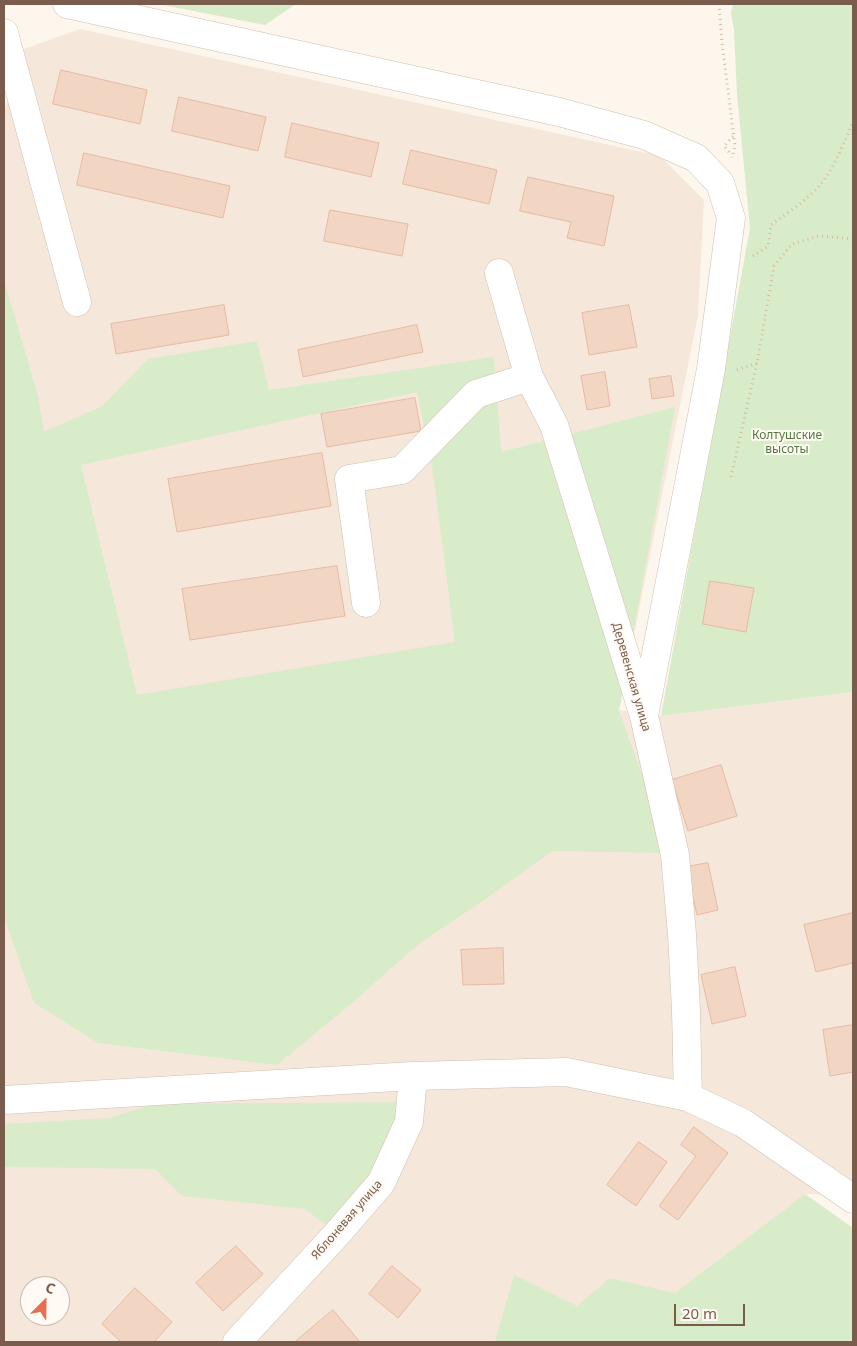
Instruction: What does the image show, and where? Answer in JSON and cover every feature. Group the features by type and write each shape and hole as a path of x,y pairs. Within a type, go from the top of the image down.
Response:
{"street":[{"path":"67,4 560,112 644,136 696,158 720,184 731,218 712,369 644,716"},
{"path":"4,33 77,302"},
{"name":"Деревенская улица","path":"499,273 529,377 554,425 644,716 675,855 685,982 688,1097"},
{"path":"366,603 349,479 402,470 476,394 529,377"},
{"path":"4,1100 413,1076 566,1072 688,1097 743,1123 853,1199"},
{"name":"Яблоневая улица","path":"237,1342 336,1235 381,1183 409,1122 413,1076"}],"path":[{"path":"720,4 722,43 735,146"},
{"path":"724,268 753,256 768,246 771,224 798,205 820,184 838,155 853,122"},
{"path":"732,157 724,146 734,135"},
{"path":"731,477 757,364 774,266 792,244 819,236 853,239"}],"shaded area":[{"path":"80,29 660,156 704,200 698,315 619,710 661,716 853,692 853,1195 805,1194 669,1342 4,1342 4,114 18,51"}],"green space":[{"path":"158,4 296,4 265,25"},
{"name":"Колтушские высоты","path":"733,4 853,4 853,692 661,716 750,228 737,95 734,30 731,13"},
{"path":"4,280 38,396 44,432 102,406 148,359 257,341 269,390 494,357 501,452 675,407 619,711 670,853 552,851 420,943 352,1003 277,1065 98,1043 34,1003 4,917","holes":["417,392 432,466 455,642 137,695 81,465"]},
{"path":"407,1102 373,1178 329,1227 305,1209 182,1196 155,1169 4,1167 4,1124 109,1118 154,1104"},
{"path":"805,1194 853,1228 853,1342 495,1342 514,1275 577,1306 610,1278 675,1293"}],"building":[{"path":"61,70 147,90 140,124 53,104"},
{"path":"179,97 266,117 258,151 172,131"},
{"path":"292,123 379,143 371,177 285,157"},
{"path":"411,150 497,170 489,204 403,184"},
{"path":"84,153 230,186 223,218 77,185"},
{"path":"528,177 614,196 604,246 567,238 571,222 520,211"},
{"path":"330,210 408,224 402,256 324,241"},
{"path":"224,305 229,335 116,354 111,324"},
{"path":"629,305 637,347 589,355 582,313"},
{"path":"417,325 423,352 303,377 298,350"},
{"path":"605,372 610,406 587,410 581,376"},
{"path":"671,376 674,396 652,399 649,379"},
{"path":"415,398 421,431 327,447 321,414"},
{"path":"322,453 331,506 177,532 168,479"},
{"path":"337,566 345,616 190,640 182,589"},
{"path":"710,581 754,588 746,632 703,624"},
{"path":"721,765 737,816 688,831 672,780"},
{"path":"708,863 718,910 697,915 686,867"},
{"path":"853,913 853,963 816,972 804,925"},
{"path":"503,948 504,984 463,985 461,950"},
{"path":"735,967 746,1016 712,1024 701,975"},
{"path":"853,1025 853,1072 830,1076 823,1030"},
{"path":"694,1127 728,1153 678,1220 659,1206 696,1156 681,1145"},
{"path":"639,1142 667,1162 636,1206 607,1185"},
{"path":"236,1246 263,1274 223,1311 196,1283"},
{"path":"392,1266 421,1290 398,1318 369,1294"},
{"path":"135,1288 172,1322 154,1342 121,1342 102,1324"},
{"path":"333,1310 360,1342 295,1342"}]}
